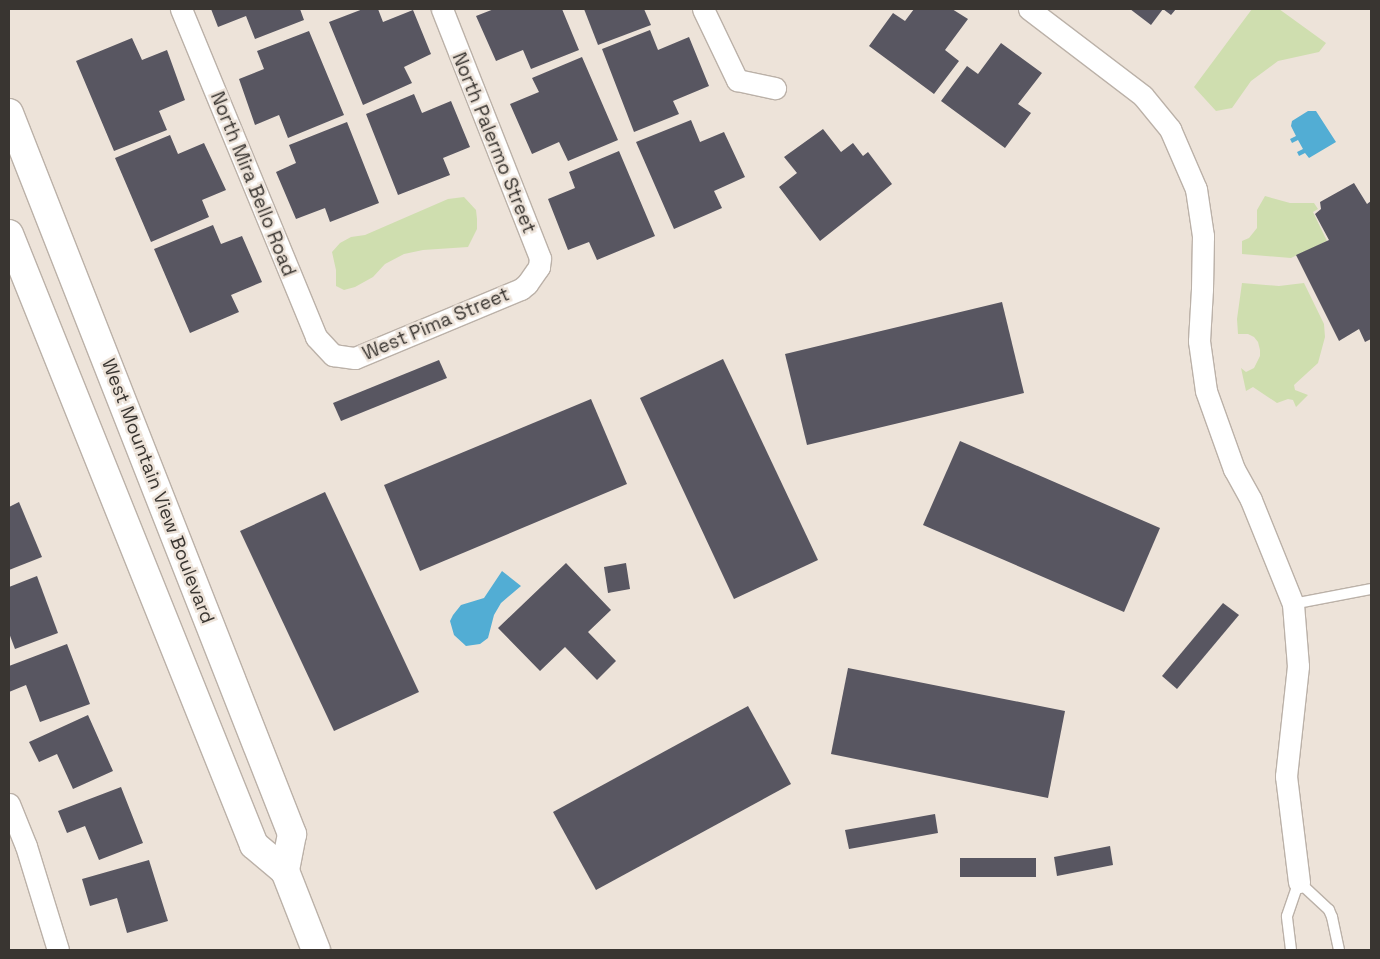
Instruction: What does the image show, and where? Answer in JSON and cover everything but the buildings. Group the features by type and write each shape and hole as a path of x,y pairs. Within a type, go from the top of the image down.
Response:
{"street":[{"name":"North Mira Bello Road","path":"181,9 316,338 333,355"},
{"name":"North Palermo Street","path":"442,9 540,258 538,267 532,276"},
{"path":"1029,9 1143,96 1170,129 1196,190 1203,236 1198,341 1206,392 1234,469 1251,500 1293,604 1298,666 1286,776 1299,882"},
{"path":"706,10 738,80 775,88"},
{"name":"West Mountain View Boulevard","path":"9,113 292,834 285,871"},
{"path":"9,234 254,845 285,871 316,950"},
{"name":"West Pima Street","path":"333,355 355,358 521,289 532,276"},
{"path":"9,804 26,846 58,950"}],"lane":[{"path":"1293,604 1371,589"},
{"path":"1291,950 1287,916 1299,882 1329,910 1339,950"}],"green space":[{"path":"1252,9 1279,9 1326,43 1319,52 1278,61 1251,81 1232,108 1216,111 1194,87"},
{"path":"1265,196 1290,203 1314,203 1318,209 1313,212 1327,241 1291,258 1242,254 1242,241 1249,238 1257,228 1257,210"},
{"path":"464,197 476,210 477,219 477,229 468,247 423,250 404,254 385,264 373,277 355,287 344,290 336,286 336,270 332,252 340,243 351,237 365,235 448,199"},
{"path":"1242,283 1279,286 1304,283 1324,324 1325,337 1318,363 1294,385 1295,390 1308,395 1296,407 1293,400 1288,399 1277,403 1253,387 1246,391 1241,368 1246,372 1254,368 1260,356 1260,350 1258,342 1254,337 1248,334 1238,334 1237,319"}],"water":[{"path":"1308,111 1316,111 1336,142 1309,158 1305,153 1299,156 1297,152 1303,149 1298,140 1292,143 1290,139 1296,136 1291,126 1292,121"},
{"path":"502,571 521,586 501,603 494,615 488,638 480,644 466,646 454,635 450,621 461,605 484,598"}]}
